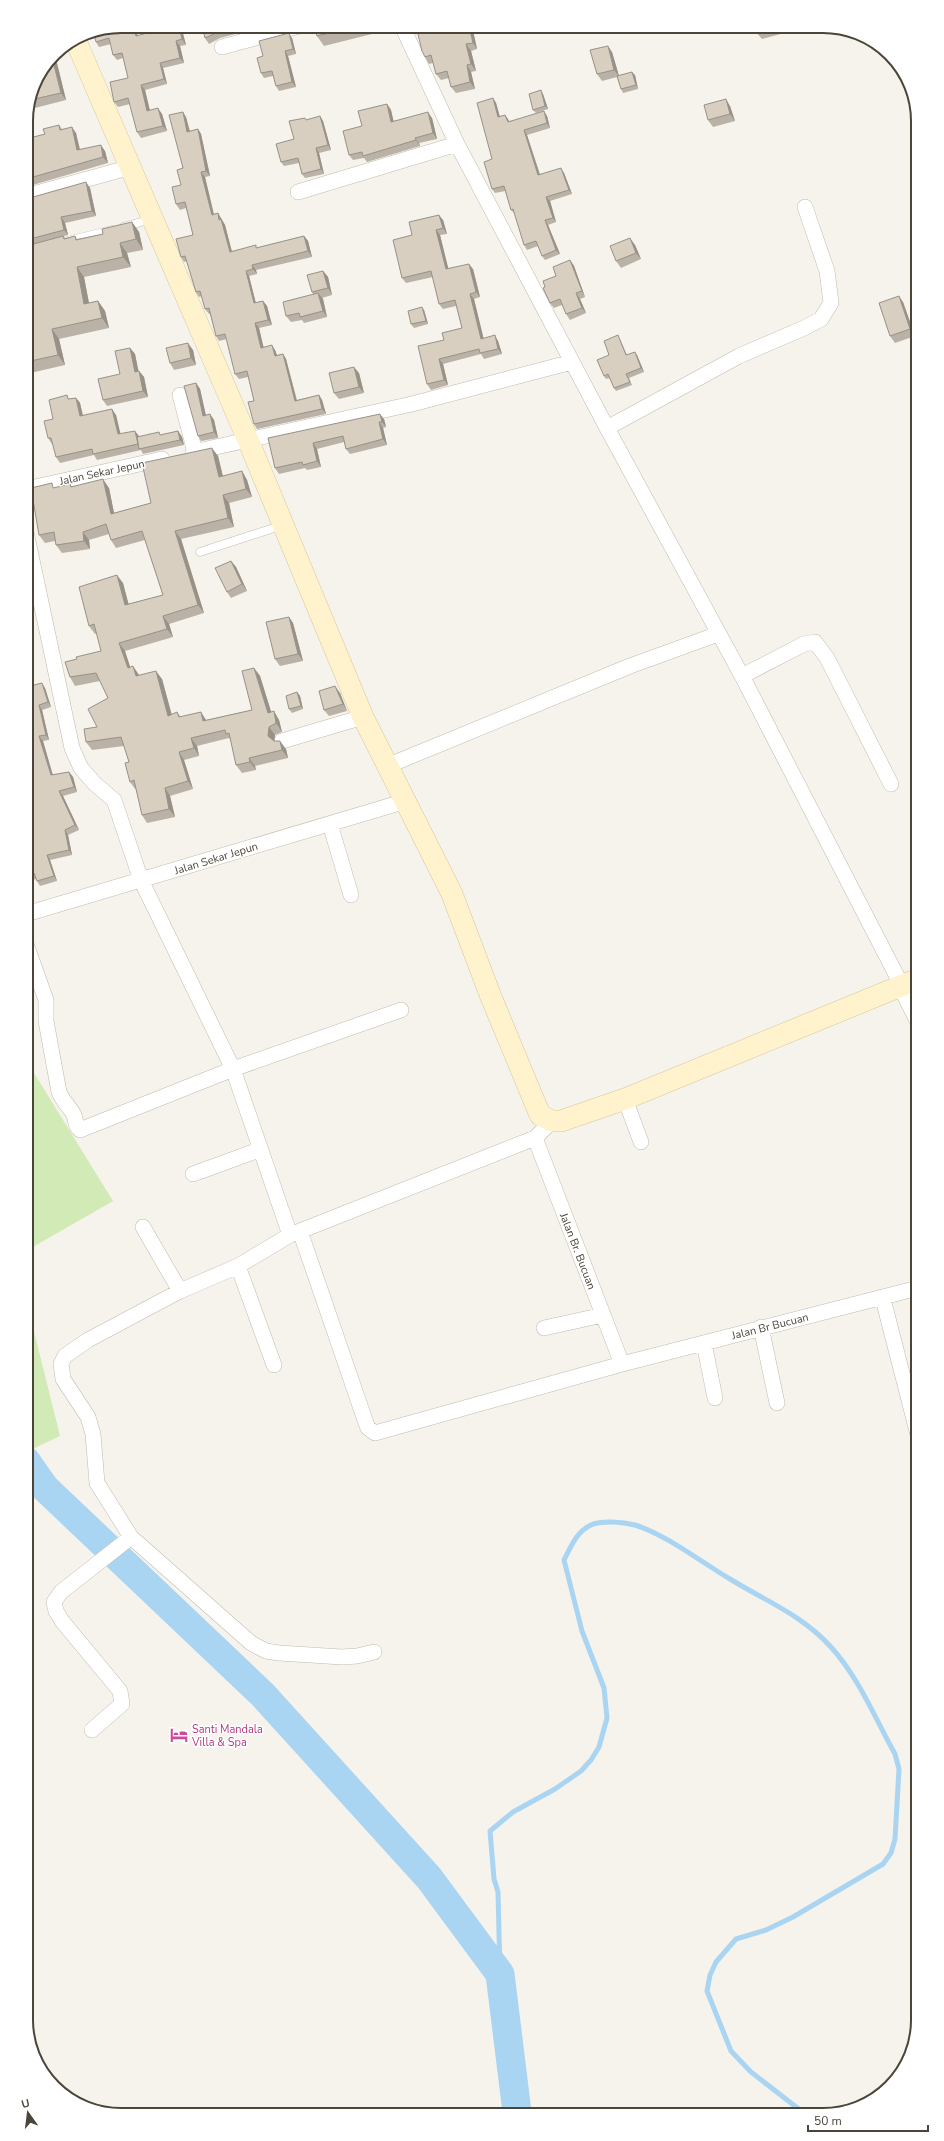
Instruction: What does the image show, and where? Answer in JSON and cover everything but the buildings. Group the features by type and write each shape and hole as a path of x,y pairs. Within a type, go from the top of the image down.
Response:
{"main road":[{"path":"77,45 248,440 363,717 452,894 540,1115 552,1121 571,1118 625,1099 910,982"}],"street":[{"path":"222,47 273,33"},
{"path":"405,33 457,144 607,428 718,634 910,982"},
{"path":"298,192 457,144"},
{"path":"33,194 131,167"},
{"path":"607,428 740,356 821,319 831,303 827,271 805,208"},
{"name":"Jalan Sekar Jepun","path":"33,487 412,404 572,362"},
{"path":"180,395 195,452"},
{"path":"33,565 72,748 86,773 95,784 114,800 141,880 233,1069 259,1150 295,1233"},
{"path":"387,766 630,666 718,634"},
{"path":"742,676 804,644 811,642 818,645 827,658 892,784"},
{"path":"282,741 363,717"},
{"name":"Jalan Sekar Jepun","path":"33,912 406,801"},
{"path":"330,824 351,895"},
{"path":"33,964 46,1000 46,1021 59,1092 63,1102 74,1116 78,1128 86,1129 233,1069 402,1010"},
{"path":"625,1099 641,1142"},
{"path":"374,1652 358,1656 342,1657 266,1651 252,1643 128,1539 97,1483 93,1434 88,1417 63,1379 61,1364 66,1356 88,1340 180,1291 238,1266 295,1233 535,1138 552,1121"},
{"name":"Jalan Br. Bucuan","path":"535,1138 622,1364"},
{"path":"193,1174 259,1150"},
{"path":"143,1227 180,1291"},
{"name":"Jalan Br Bucuan","path":"295,1233 366,1423 372,1432 379,1433 622,1364 761,1327 911,1290"},
{"path":"238,1266 274,1365"},
{"path":"883,1298 911,1408"},
{"path":"544,1328 603,1315"},
{"path":"761,1327 777,1403"},
{"path":"704,1343 715,1398"},
{"path":"92,1730 122,1704 120,1691 62,1621 56,1611 54,1602 61,1592 128,1539"}],"lane":[{"path":"56,244 152,219"},
{"path":"200,552 283,524"}],"green space":[{"path":"33,1071 113,1201 33,1247"},
{"path":"33,1327 60,1436 33,1449"}],"waterway":[{"path":"33,1471 45,1488 263,1695 429,1878 500,1974 517,2108"},
{"path":"500,1974 498,1892 494,1879 490,1831 513,1812 555,1789 581,1771 591,1760 599,1747 607,1718 604,1688 582,1631 564,1560 581,1532 591,1525 601,1522 635,1525 647,1529 671,1542 795,1617 819,1635 840,1658 858,1684 895,1754 899,1769 895,1839 891,1853 883,1864 793,1917 766,1930 736,1939 716,1962 710,1975 707,1991 731,2051 751,2072 797,2108"}],"place":[{"name":"Santi Mandala Villa & Spa","path":"179,1735"}]}
